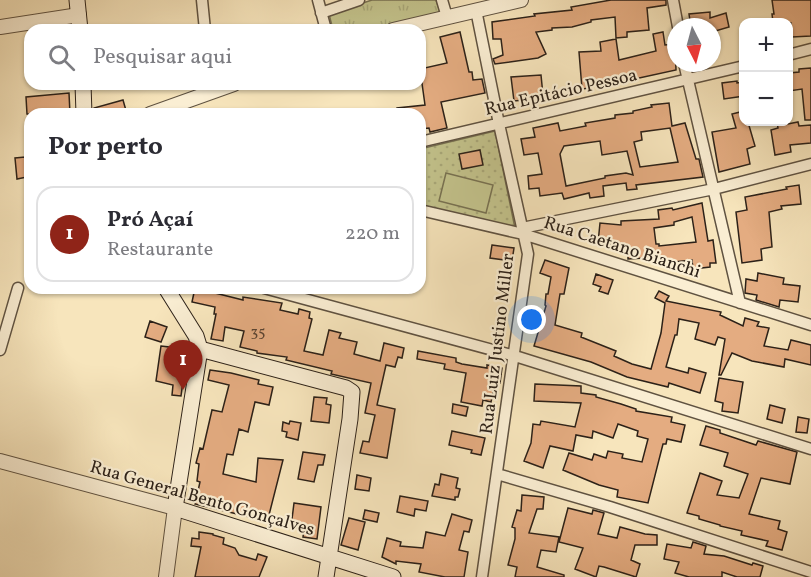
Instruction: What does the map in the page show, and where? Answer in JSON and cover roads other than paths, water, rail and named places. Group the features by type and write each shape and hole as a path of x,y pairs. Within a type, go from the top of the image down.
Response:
{"main road":[{"path":"83,90 84,108"},
{"path":"170,294 196,336 200,349 175,508"},
{"path":"200,349 346,388 352,392 326,577"},
{"name":"Rua General Bento Gonçalves","path":"175,508 393,577"}],"street":[{"path":"202,0 204,24"},
{"path":"318,0 324,24"},
{"path":"321,13 359,0"},
{"path":"442,0 447,16"},
{"path":"416,24 521,0"},
{"path":"674,0 677,18"},
{"name":"Rua Luiz Justino Miller","path":"476,10 528,254 482,577"},
{"path":"0,27 78,15"},
{"path":"793,54 811,49"},
{"name":"Rua Epitácio Pessoa","path":"426,141 739,67"},
{"path":"686,72 740,303"},
{"path":"164,108 205,90"},
{"path":"522,231 714,189 811,164"},
{"name":"Rua Caetano Bianchi","path":"426,211 522,231 811,326"},
{"path":"0,350 2,336 18,288"},
{"path":"286,294 515,356 811,449"},
{"name":"Rua General Bento Gonçalves","path":"0,461 175,508"},
{"path":"497,474 610,507 811,572"},
{"path":"166,577 175,508"}],"place":[{"name":"Pró Açaí","path":"183,390"}]}
